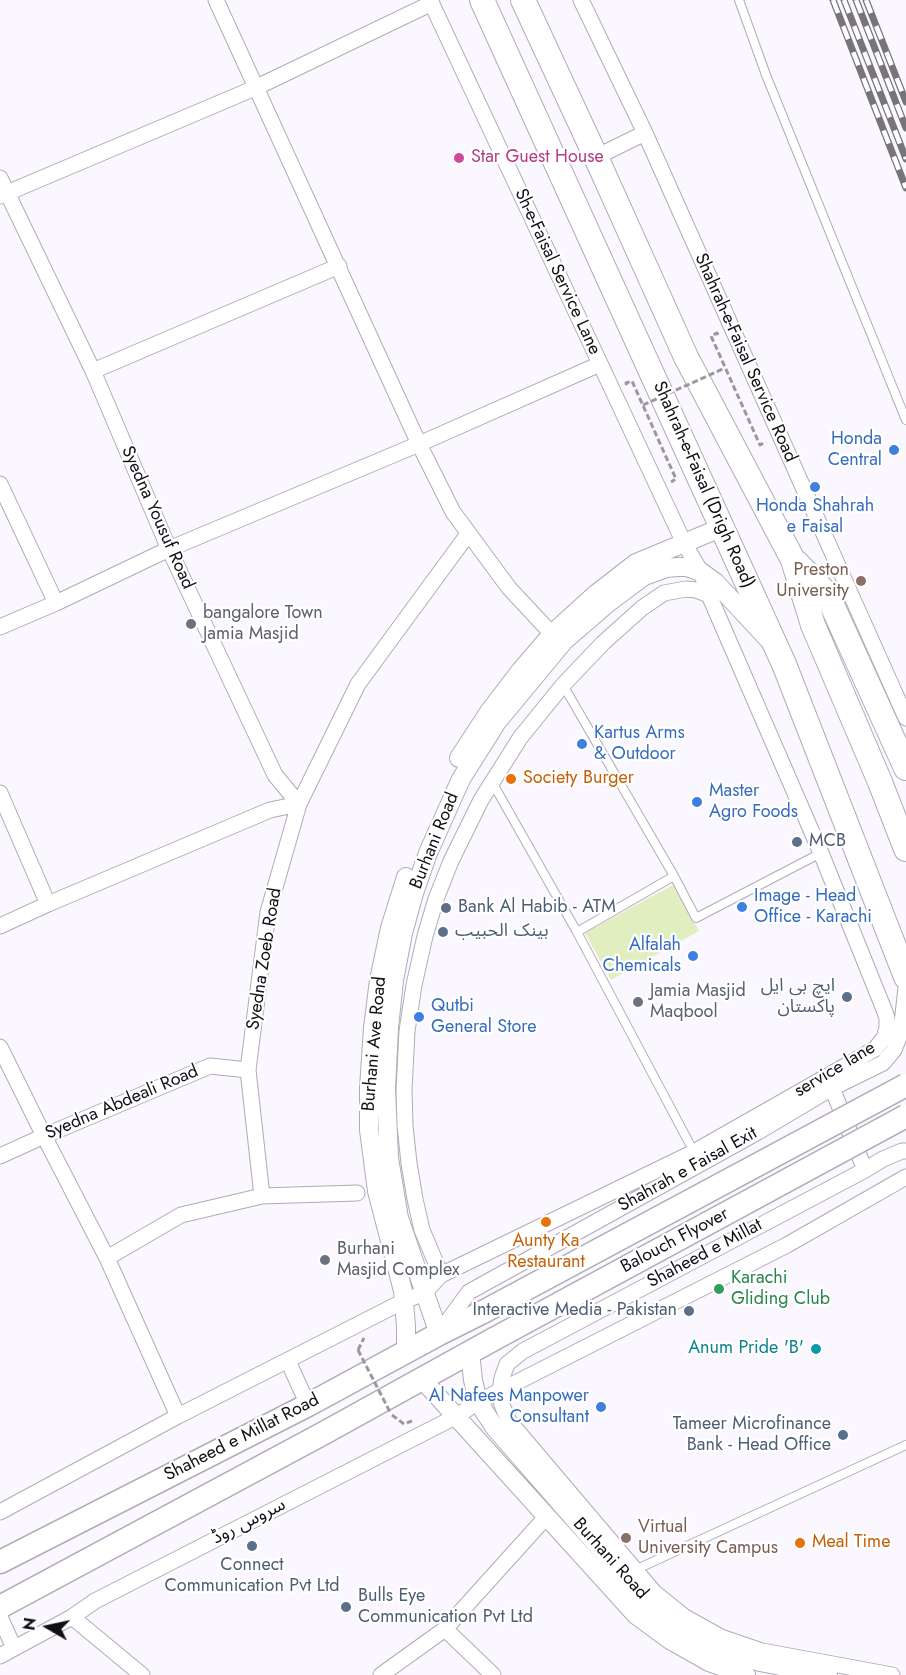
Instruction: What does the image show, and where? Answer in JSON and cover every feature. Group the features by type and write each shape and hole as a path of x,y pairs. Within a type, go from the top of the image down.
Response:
{"highway":[{"name":"Shahrah-e-Faisal (Drigh Road)","path":"482,0 784,664 906,977"},
{"name":"Shahrah-e-Faisal (Drigh Road)","path":"523,0 686,357 793,560 813,626 906,849"},
{"path":"793,560 827,594 906,768"}],"main road":[{"name":"Balouch Flyover","path":"483,1312 906,1085"},
{"name":"Balouch Flyover","path":"444,1368 906,1116"},
{"name":"Shaheed e Millat Road","path":"0,1562 483,1312"},
{"name":"Shaheed e Millat Road","path":"0,1607 444,1368"},
{"path":"0,1593 201,1472 303,1417 313,1402"},
{"path":"0,1573 83,1541 308,1434 324,1433"}],"street":[{"path":"216,0 419,444 453,512 508,588 552,634 636,563 723,527"},
{"name":"Shahrah-e-Faisal Service Road","path":"581,0 645,133 906,718"},
{"path":"3,195 255,88 431,2"},
{"name":"Sh-e-Faisal Service Lane","path":"431,2 684,543 701,572"},
{"path":"596,157 645,133"},
{"name":"Syedna Yousuf Road","path":"0,178 3,195 93,371 169,549 275,775 299,804"},
{"path":"93,371 339,266"},
{"path":"0,627 169,549 419,444 600,364"},
{"path":"0,484 56,603"},
{"name":"Syedna Zoeb Road","path":"262,1196 248,1070 268,912 299,804 358,684 468,534"},
{"name":"Burhani Road","path":"439,1334 399,1218 389,1158 386,1089 389,1028 394,980 414,893 428,853 461,778 497,722 564,641 644,576 666,568 678,567 687,567 701,572"},
{"path":"701,572 715,582 775,646"},
{"name":"service lane","path":"2,1508 178,1416 424,1293 441,1275 694,1152 875,1049 884,1038 887,1028 885,1012 821,852 701,572"},
{"path":"441,1275 422,1230 408,1163 404,1090 407,1031 425,936 436,899 451,861 492,781 520,738 563,685 616,631 652,600 675,590 696,590 709,595"},
{"name":"Burhani Ave Road","path":"406,1353 401,1281 377,1191 369,1130 373,1028 379,980 399,899 416,849 450,773 489,712 520,670 552,634"},
{"path":"0,793 48,904"},
{"path":"0,926 270,810 299,804"},
{"name":"Shahrah e Faisal Exit","path":"439,1334 469,1292 758,1132 832,1088 883,1063 894,1050 901,1032 906,988"},
{"path":"0,1047 107,1258 178,1416"},
{"name":"Syedna Abdeali Road","path":"0,1156 210,1066 248,1070"},
{"path":"832,1088 865,1170"},
{"name":"Shaheed e Millat","path":"500,1392 507,1364 523,1351 883,1159 906,1151"},
{"path":"892,1675 762,1652 721,1636 685,1617 654,1592 509,1420 502,1405 500,1392 787,1245 906,1177"},
{"path":"107,1258 181,1215 262,1196 357,1193"},
{"name":"Burhani Road","path":"470,1353 478,1402 495,1428 647,1602 680,1626 718,1647 760,1662 828,1675"},
{"path":"288,1361 313,1402"},
{"name":"Burhani Road","path":"422,1379 636,1615 670,1640 709,1662 746,1675"},
{"name":"سروس روڈ","path":"0,1656 72,1617 95,1600 500,1392"},
{"path":"387,1674 445,1629 547,1516"},
{"path":"0,1617 14,1648"},
{"path":"72,1617 142,1675"},
{"path":"445,1629 493,1675"}],"lane":[{"path":"739,0 766,75 906,420"},
{"path":"563,685 696,918 821,852"},
{"path":"492,781 578,932 694,1152"},
{"path":"578,932 674,876"},
{"path":"635,1570 906,1445"}],"path":[{"path":"721,342 717,333 711,336 760,446 766,442 762,433"},
{"path":"643,405 725,368"},
{"path":"629,391 626,383 632,381 676,479 671,482"},
{"path":"358,1350 391,1414 404,1424 420,1418"}],"green space":[{"path":"673,885 699,931 611,980 585,933"}],"railway":[{"path":"833,0 906,188"},
{"path":"844,0 906,159"},
{"path":"856,0 906,128"},
{"path":"866,0 906,102"}],"place":[{"name":"Star Guest House","path":"459,158"},
{"name":"Honda Central","path":"894,450"},
{"name":"Honda Shahrah e Faisal","path":"815,487"},
{"name":"Preston University","path":"861,581"},
{"name":"bangalore Town Jamia Masjid","path":"191,624"},
{"name":"Kartus Arms & Outdoor","path":"582,744"},
{"name":"Society Burger","path":"511,779"},
{"name":"Master Agro Foods","path":"697,802"},
{"name":"MCB","path":"797,842"},
{"name":"Image - Head Office - Karachi","path":"742,907"},
{"name":"Bank Al Habib - ATM","path":"446,908"},
{"name":"بينک الحبيب","path":"443,932"},
{"name":"Alfalah Chemicals","path":"693,956"},
{"name":"ایچ بی ایل پاکستان","path":"847,997"},
{"name":"Jamia Masjid Maqbool","path":"638,1002"},
{"name":"Qutbi General Store","path":"419,1017"},
{"name":"Aunty Ka Restaurant","path":"546,1222"},
{"name":"Burhani Masjid Complex","path":"325,1260"},
{"name":"Karachi Gliding Club","path":"719,1289"},
{"name":"Interactive Media - Pakistan","path":"689,1311"},
{"name":"Anum Pride 'B'","path":"816,1349"},
{"name":"Al Nafees Manpower Consultant","path":"601,1407"},
{"name":"Tameer Microfinance Bank - Head Office","path":"843,1435"},
{"name":"Virtual University Campus","path":"626,1538"},
{"name":"Meal Time","path":"800,1543"},
{"name":"Connect Communication Pvt Ltd","path":"252,1546"},
{"name":"Bulls Eye Communication Pvt Ltd","path":"346,1607"}]}
